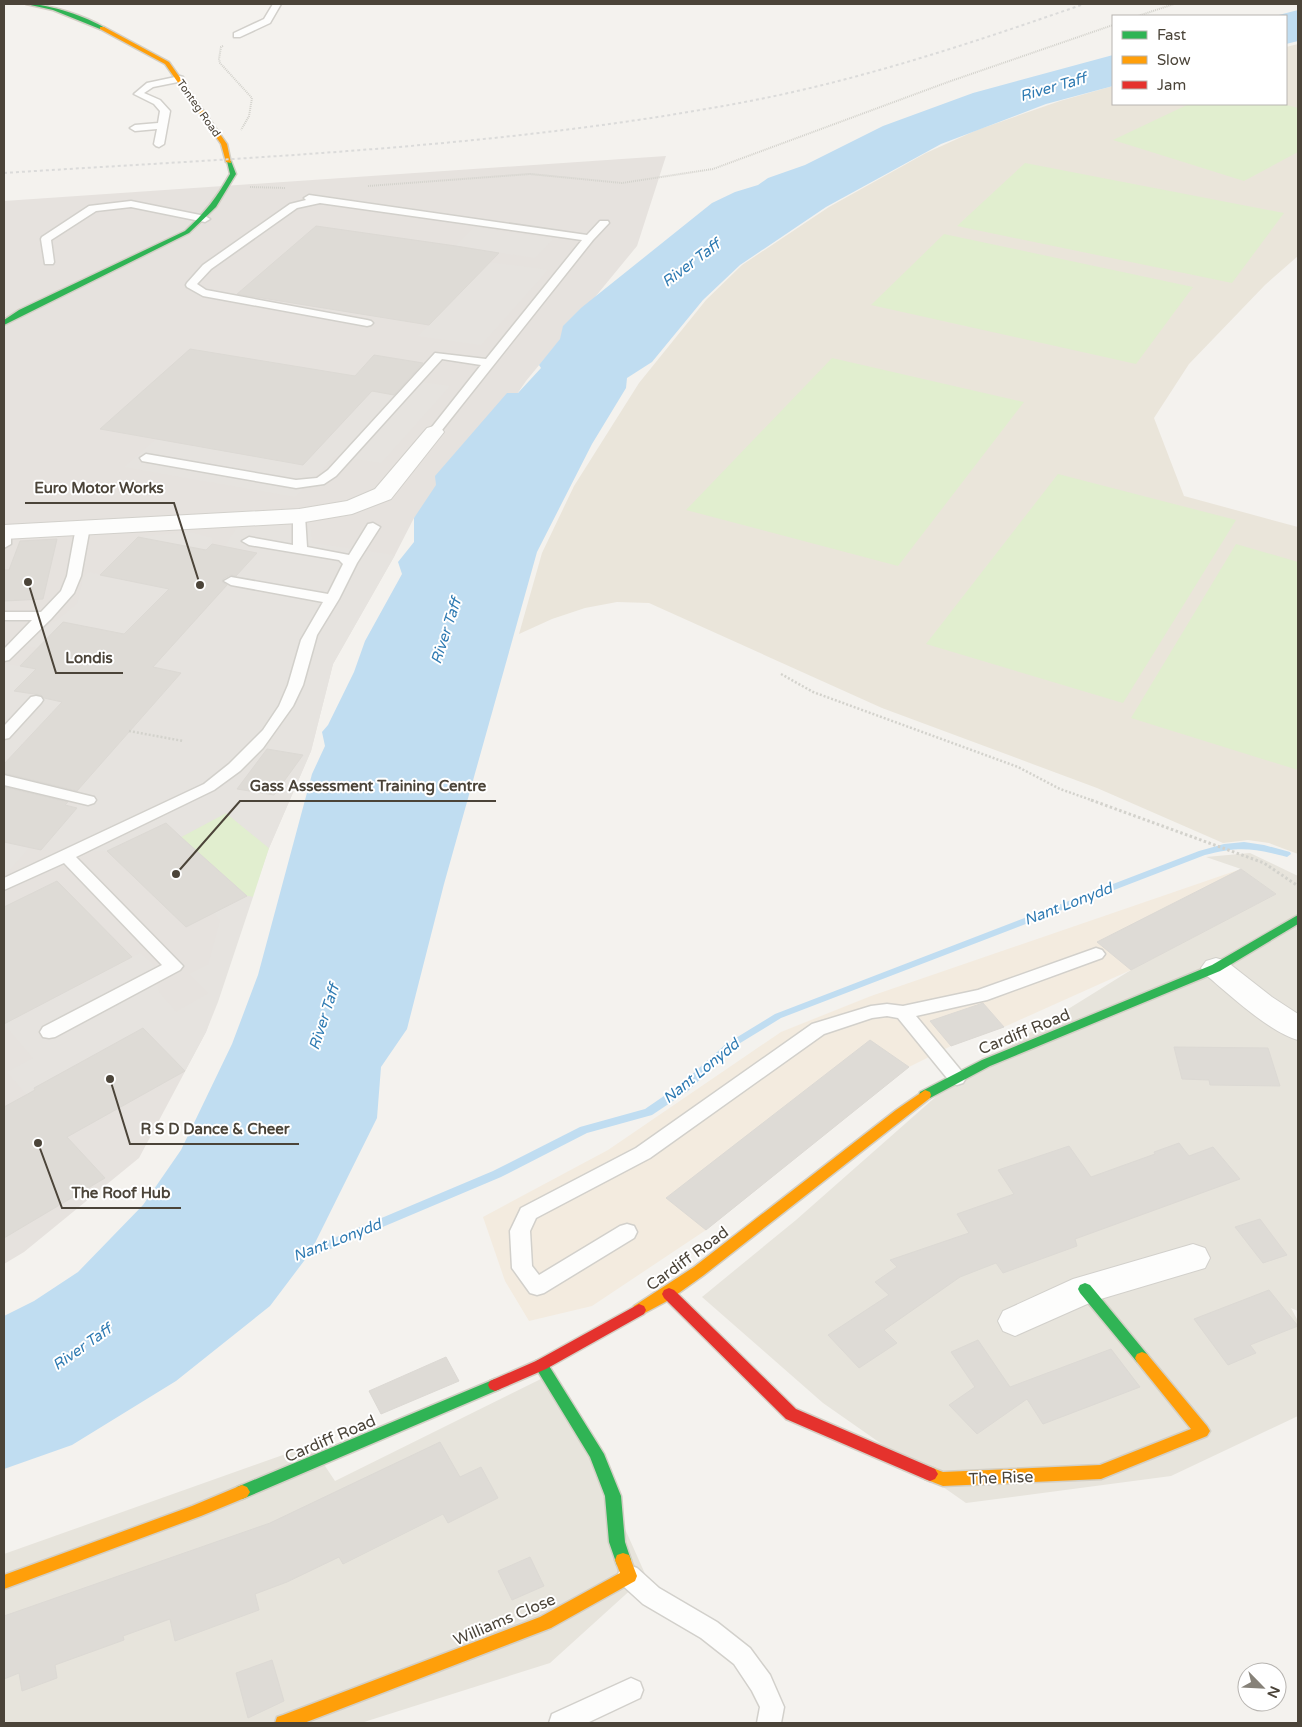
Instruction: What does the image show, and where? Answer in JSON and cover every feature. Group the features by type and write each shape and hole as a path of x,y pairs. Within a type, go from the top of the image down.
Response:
{"main road":[{"name":"Tonteg Road","path":"4,323 22,312 187,232 204,219 217,205 233,174 224,144 167,63 94,24 54,9 29,4"},
{"name":"Cardiff Road","path":"4,1582 196,1511 541,1365 669,1294 780,1210 871,1135 929,1092 986,1064 1216,968 1298,919"},
{"name":"The Rise","path":"669,1294 791,1414 943,1479 1101,1472 1202,1431 1085,1289"},
{"path":"541,1365 596,1454 613,1496 617,1542 629,1576"},
{"name":"Williams Close","path":"283,1723 545,1623 629,1576"}],"street":[{"path":"4,532 299,516 352,507 383,494 434,432"},
{"path":"1216,968 1261,1004 1298,1029"},
{"path":"1015,1320 1085,1289 1192,1258"}],"lane":[{"path":"237,35 267,21 277,4"},
{"path":"159,144 165,110 157,102 138,94 150,86 180,79"},
{"path":"135,128 161,126"},
{"path":"304,198 589,238"},
{"path":"319,200 294,206 207,267 191,285 203,293 367,323"},
{"path":"50,262 46,239 93,208 130,204 204,219"},
{"path":"434,432 589,238 604,223"},
{"path":"146,458 296,484 320,482 332,473 439,355 490,362"},
{"path":"299,516 300,550"},
{"path":"4,657 67,593 74,576 83,527"},
{"path":"4,884 209,787 232,770 249,754 278,720 293,692 301,669 307,642 350,563 373,527"},
{"path":"4,537 4,544"},
{"path":"250,541 342,557 350,563"},
{"path":"231,581 332,598"},
{"path":"4,616 46,616"},
{"path":"4,735 36,700"},
{"path":"4,780 88,800"},
{"path":"49,1032 174,966 66,856"},
{"path":"627,1232 537,1287 522,1268 520,1231 528,1214 643,1153 818,1030 872,1012 887,1010 903,1012 981,996 1096,954"},
{"path":"903,1012 957,1078"},
{"path":"629,1576 650,1596 709,1630 742,1656 761,1683 774,1718"},
{"path":"561,1723 631,1690"}],"path":[{"path":"1141,15 1174,4"},
{"path":"368,186 530,174 622,183 713,169 948,82 1112,25"},
{"path":"237,35 221,47 219,60 225,71 241,84 252,98 249,116 238,136"},
{"path":"244,187 288,188"},
{"path":"781,674 813,692 1018,767 1060,789 1264,863 1298,886"},
{"path":"129,731 183,741"}],"shaded area":[{"path":"1298,44 1298,256 1265,285 1189,364 1154,418 1184,496 1298,527 1298,854 1269,843 1248,840 1223,843 1097,788 882,708 649,603 617,602 585,608 552,619 519,634 542,553 574,486 639,383 706,300 742,265 829,207 926,153 977,130 1060,101 1112,86 1112,105 1287,105 1287,47"},
{"path":"666,156 637,246 526,381 485,441 414,518 333,664 311,751 269,848 206,1032 139,1158 24,1252 4,1264 4,201"},
{"path":"475,227 553,239 535,258 456,246"},
{"path":"490,262 548,270 481,345 418,336"},
{"path":"408,380 450,386 381,463 335,456 295,497 124,467 156,439 372,391 394,395"},
{"path":"310,522 312,543 395,555 333,664 311,751 269,848 226,813 181,837 165,823 107,851 41,850 77,808 80,788 180,673 153,667 257,553 225,546 238,526"},
{"path":"190,532 212,538 212,544 126,634 63,622 38,648 22,645 38,629 56,621 77,604 83,578 88,572 153,585 138,537"},
{"path":"6,664 36,669 14,691 62,702 8,759 4,758 4,666"},
{"path":"4,842 29,848 4,876"},
{"path":"1250,853 1298,876 1298,1311 1291,1308 1298,1321 1298,1416 1171,1476 966,1503 823,1403 702,1297 796,1220 957,1078 1131,970 1275,894 1241,869 1206,857"},
{"path":"1241,869 1276,894 1131,970 1004,1027 951,1046 909,1067 706,1230 592,1306 529,1321 505,1281 483,1217 608,1150 781,1032 871,996"},
{"path":"247,896 253,897 218,1002 206,1032 185,1071 142,1029 34,1088 27,1095 7,1072 33,1058 4,1024 140,953 153,964 159,992 176,1012 209,993 190,974 208,965 220,920 214,913"},
{"path":"555,1372 646,1576 550,1663 361,1723 4,1723 4,1554 311,1445 335,1481"}],"green space":[{"path":"1187,105 1287,105 1298,108 1298,152 1244,181 1113,140"},
{"path":"1025,163 1284,213 1232,283 957,226"},
{"path":"944,234 1193,287 1136,364 871,305"},
{"path":"832,358 1024,402 898,566 686,510"},
{"path":"1058,474 1236,520 1123,703 926,644"},
{"path":"1236,544 1298,562 1298,770 1131,718"},
{"path":"226,813 269,848 253,897 247,896 181,837"}],"water":[{"path":"1298,10 1298,41 1287,44 1287,15 1279,15"},
{"name":"River Taff","path":"1112,55 1112,86 1046,104 941,144 826,207 740,265 703,300 652,362 627,378 626,388 592,444 537,552 444,884 407,1029 381,1067 377,1118 310,1253 270,1306 176,1381 72,1445 4,1469 4,1316 34,1301 78,1272 143,1205 181,1150 232,1044 258,975 312,774 325,746 322,732 328,725 354,672 365,641 402,574 398,562 414,542 414,518 436,485 435,476 507,393 518,393 541,368 539,365 560,339 563,326 581,308 712,203 735,192 758,185 768,178 805,165 883,126 973,93"}],"building":[{"path":"316,226 499,253 429,325 237,294"},
{"path":"190,349 355,376 374,355 423,363 394,395 372,391 303,465 100,429"},
{"path":"138,537 206,550 212,544 257,553 236,576 230,575 223,579 222,582 227,585 153,667 181,673 77,791 4,773 4,764 62,702 44,698 41,695 14,691 36,669 20,666 63,622 124,634 169,589 100,575"},
{"path":"57,539 43,599 4,601 4,570 9,570 20,541"},
{"path":"267,749 303,755 274,795 237,789"},
{"path":"4,787 68,802 65,805 77,808 41,850 4,842"},
{"path":"166,823 247,896 186,927 107,851"},
{"path":"1241,869 1276,894 1131,970 1097,942"},
{"path":"57,881 132,957 4,1024 4,907"},
{"path":"983,1003 1004,1027 951,1046 930,1021"},
{"path":"143,1028 185,1071 67,1137 105,1178 4,1238 4,1107 35,1090 34,1088"},
{"path":"870,1040 909,1067 706,1230 666,1198"},
{"path":"1174,1047 1268,1048 1280,1086 1210,1085 1209,1080 1182,1079"},
{"path":"1179,1143 1189,1156 1213,1147 1240,1179 1075,1239 1077,1246 1003,1273 996,1263 960,1277 884,1330 897,1343 859,1368 828,1335 889,1295 875,1282 897,1267 890,1260 969,1233 957,1214 1014,1194 998,1170 1069,1146 1091,1177 1155,1154 1154,1152"},
{"path":"1260,1219 1287,1255 1263,1263 1235,1227"},
{"path":"1269,1290 1298,1326 1250,1345 1256,1353 1228,1365 1194,1319"},
{"path":"978,1340 1010,1387 1111,1349 1140,1387 1043,1424 1027,1399 977,1434 949,1405 975,1387 951,1352"},
{"path":"446,1357 459,1381 381,1414 369,1391"},
{"path":"440,1442 460,1477 481,1467 498,1498 448,1523 443,1514 343,1564 339,1557 287,1582 255,1594 259,1610 175,1641 170,1619 123,1636 124,1640 55,1665 57,1678 22,1691 19,1673 4,1679 4,1616 270,1523"},
{"path":"530,1557 544,1586 512,1600 498,1571"},
{"path":"272,1660 284,1701 248,1718 236,1673"}],"waterway":[{"name":"Nant Lonydd","path":"299,1256 497,1174 584,1130 648,1112 684,1088 729,1046 778,1016 1202,853 1224,847 1244,845 1264,847 1287,854"}],"railway":[{"path":"4,173 378,149 565,130 658,117 793,92 877,71 960,46 1084,4"}],"traffic: fast":[{"path":"29,4 54,9 102,28"},
{"path":"4,323 22,312 187,232 208,213 224,191 233,174 229,162"},
{"path":"925,1095 986,1063 1216,968 1298,919"},
{"path":"1085,1289 1142,1358"},
{"path":"541,1365 596,1454 613,1496 617,1542 623,1560"},
{"path":"242,1492 495,1385"}],"traffic: slow":[{"path":"102,28 167,63 224,144 229,162"},
{"path":"639,1310 664,1296 699,1271 925,1095"},
{"path":"930,1474 943,1479 1101,1472 1202,1431 1142,1358"},
{"path":"4,1582 196,1511 242,1492"},
{"path":"283,1723 545,1623 629,1576 623,1560"}],"traffic: jam":[{"path":"669,1294 791,1414 930,1474"},
{"path":"495,1385 541,1365 639,1310"}],"place":[{"name":"Londis","path":"28,582"},
{"name":"Euro Motor Works","path":"200,585"},
{"name":"Gass Assessment Training Centre","path":"176,874"},
{"name":"R S D Dance & Cheer","path":"110,1079"},
{"name":"The Roof Hub","path":"38,1143"}]}
